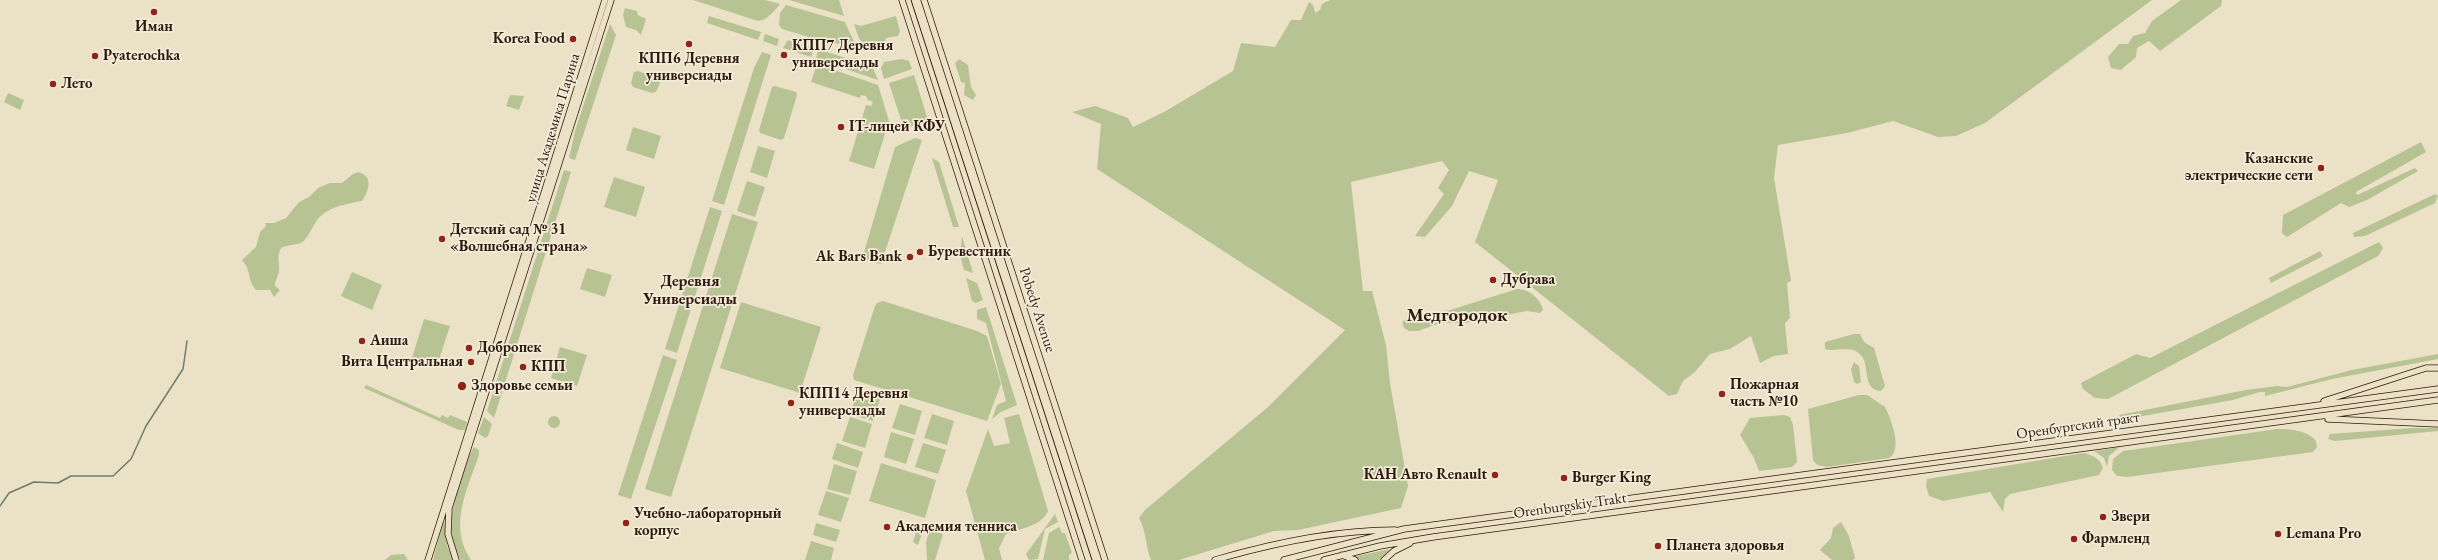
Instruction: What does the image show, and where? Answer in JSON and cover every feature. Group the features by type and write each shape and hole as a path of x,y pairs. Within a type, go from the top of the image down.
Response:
{"main road":[{"name":"улица Академика Парина","path":"456,560 448,534 449,508 547,196 572,102 605,0"},
{"name":"улица Академика Парина","path":"428,560 547,196 579,104 611,0"},
{"path":"902,0 1082,560"},
{"name":"Pobedy Avenue","path":"924,0 1106,560"},
{"path":"572,102 579,104"},
{"path":"2316,404 2426,368 2438,368"},
{"path":"2316,404 2438,389"},
{"path":"2318,418 2438,400"},
{"name":"Orenburgskiy Trakt","path":"1284,560 1404,530 1595,505 2316,404"},
{"path":"2318,418 2438,424"},
{"name":"Orenburgskiy Trakt","path":"1324,560 1423,538 2173,435 2318,418"},
{"path":"1215,560 1256,548 1301,540 1375,530 1404,530"},
{"path":"1384,560 1401,547 1423,538"},
{"path":"1076,560 1079,552"},
{"path":"1342,555 1355,560"}],"green space":[{"path":"693,0 765,0 780,4 768,17 758,21"},
{"path":"789,0 839,0 844,16"},
{"path":"1330,0 2152,0 1985,123 1956,136 1938,137 1893,121 1847,133 1778,145 1774,178 1791,281 1787,283 1790,318 1785,323 1788,354 1774,356 1760,363 1751,336 1730,349 1710,354 1695,372 1683,381 1677,394 1669,396 1475,242 1498,180 1469,171 1452,206 1425,237 1415,236 1444,194 1438,188 1449,170 1442,161 1351,182 1363,291 1372,291 1386,345 1390,383 1408,486 1401,508 1298,530 1274,531 1179,560 1151,560 1139,518 1145,510 1268,407 1345,330 1097,169 1101,124 1072,112 1095,106 1128,118 1133,127 1164,112 1233,71 1241,43 1275,47 1291,20 1301,20 1309,2 1313,5 1315,13 1320,10 1322,4"},
{"path":"2181,0 2222,0 2221,6 2160,51 2149,41 2137,48 2136,57 2121,70 2111,68 2108,57 2119,44 2128,44 2133,36 2145,33 2152,21"},
{"path":"786,5 845,22 856,46 825,42 782,29 779,25 780,13"},
{"path":"625,8 637,11 638,15 646,19 641,35 636,30 626,27 623,15"},
{"path":"709,16 761,32 758,40 707,23"},
{"path":"896,16 900,31 898,36 886,38 885,42 865,44 859,39 854,24 861,26"},
{"path":"610,24 616,35 575,160 569,158 575,131"},
{"path":"765,34 779,39 777,46 763,41"},
{"path":"788,40 811,48 813,51 811,57 783,48"},
{"path":"818,49 846,58 866,59 871,63 878,80 816,59"},
{"path":"762,52 771,55 724,205 712,201 754,68"},
{"path":"902,59 909,61 912,69 884,79 881,68 884,62"},
{"path":"959,59 968,65 971,87 976,95 973,100 964,95 965,83 961,82 955,63"},
{"path":"817,64 878,85 889,121 874,169 849,161 866,105 871,106 873,102 868,100 866,96 861,95 860,98 811,82"},
{"path":"638,71 658,78 660,83 656,92 652,93 633,87 631,83 634,72"},
{"path":"914,75 928,120 904,129 889,83"},
{"path":"775,86 796,92 797,95 784,138 781,140 760,133 759,130 772,87"},
{"path":"8,93 24,100 20,110 4,102"},
{"path":"510,95 524,96 519,110 506,106"},
{"path":"633,127 661,136 654,159 626,150"},
{"path":"915,138 922,140 881,264 862,259 895,147"},
{"path":"2421,142 2426,152 2356,192 2357,195 2415,168 2418,171 2367,200 2349,207 2341,203 2287,237 2282,233 2283,215"},
{"path":"758,146 775,151 767,178 750,172"},
{"path":"932,158 939,162 959,227 953,227"},
{"path":"564,170 571,172 494,418 487,411"},
{"path":"358,172 366,177 369,184 367,193 362,201 338,206 332,209 317,220 304,241 299,244 281,248 278,257 279,272 275,286 280,290 274,297 270,290 256,290 251,283 247,268 242,260 256,247 260,232 266,226 265,223 274,223 286,218 299,202 309,197 318,188 330,183 342,183"},
{"path":"614,177 645,187 636,217 604,207"},
{"path":"747,181 765,187 755,217 737,211"},
{"path":"2435,194 2438,196 2435,203 2365,236 2354,237 2353,233"},
{"path":"710,207 722,211 677,353 665,349"},
{"path":"732,214 758,222 671,497 645,489"},
{"path":"962,236 973,273 964,270 960,255"},
{"path":"2379,242 2383,248 2378,256 2108,399 2095,398 2083,389 2081,383 2136,354 2150,358"},
{"path":"2320,251 2323,256 2271,283 2269,278"},
{"path":"587,268 612,275 605,297 580,289"},
{"path":"352,272 382,285 372,310 341,296"},
{"path":"966,278 977,283 983,300 976,303 972,301"},
{"path":"1517,289 1530,292 1537,298 1543,310 1540,313 1527,311 1465,323 1440,323 1418,331 1409,331 1404,328 1402,322 1409,317 1450,310"},
{"path":"883,301 977,331 987,336 1001,384 987,421 854,380 853,375 875,306 877,303"},
{"path":"741,302 821,327 800,393 720,368"},
{"path":"986,307 1017,405 1001,412 992,419 997,405 1006,401 986,323 977,319 977,310"},
{"path":"424,319 450,326 437,366 412,358"},
{"path":"1854,334 1860,334 1864,342 1874,348 1885,386 1881,391 1875,390 1871,387 1865,363 1859,353 1844,349 1825,349 1825,342"},
{"path":"560,347 587,355 577,386 551,378"},
{"path":"2438,354 2438,359 2332,379 2265,396 2265,392 2260,392 2233,400 2126,419 2122,419 2119,415 2246,390 2277,386 2287,387 2352,370"},
{"path":"663,355 677,360 631,499 618,495"},
{"path":"1854,362 1859,366 1861,382 1857,384 1854,382 1851,369"},
{"path":"366,385 440,418 442,415 448,418 450,415 467,422 465,430 459,430 364,388"},
{"path":"858,390 881,397 873,421 850,414"},
{"path":"1859,395 1867,395 1885,407 1893,426 1895,448 1893,454 1889,458 1827,467 1817,465 1813,460 1808,409"},
{"path":"900,404 922,411 915,435 892,428"},
{"path":"932,414 954,421 947,445 924,438"},
{"path":"1019,414 1048,511 1036,524 1006,534 999,548 1002,560 985,560 966,491 988,429 994,446 1010,443 1004,418"},
{"path":"1784,415 1790,417 1793,425 1797,462 1792,467 1759,471 1754,458 1740,435 1750,418"},
{"path":"554,416 558,418 560,422 558,426 554,428 550,426 548,422 550,418"},
{"path":"484,417 492,424 488,436 485,438 478,433"},
{"path":"850,417 872,424 865,448 842,441"},
{"path":"2413,428 2438,428 2438,431 2335,441 2328,439 2330,434"},
{"path":"2277,429 2293,430 2308,434 2316,441 2317,447 2313,452 2127,477 2117,476 2112,470 2113,459 2123,451"},
{"path":"891,432 914,439 906,464 884,457"},
{"path":"837,443 863,452 858,468 832,459"},
{"path":"923,443 946,450 938,474 915,467"},
{"path":"474,447 479,450 479,455 465,495 460,521 464,547 471,560 461,560 453,538 453,506 459,484"},
{"path":"2120,447 2109,456 2107,467 2104,458 2094,451"},
{"path":"2083,453 2098,459 2103,468 2099,475 2010,494 2005,499 2003,512 1990,492 1943,501 1929,496 1926,486 1927,479"},
{"path":"881,463 936,480 925,518 869,501"},
{"path":"834,464 857,471 850,495 827,489"},
{"path":"826,491 849,498 841,522 818,515"},
{"path":"1055,514 1058,522 1045,529 1038,559 1029,560 1026,554"},
{"path":"444,519 447,546 454,560 433,560"},
{"path":"1841,522 1849,536 1855,558 1853,560 1832,560 1820,550 1831,538 1833,528"},
{"path":"816,523 840,530 836,542 813,535"},
{"path":"918,526 924,528 918,545 913,542"},
{"path":"1059,527 1062,533 1065,533 1072,553 1069,555 1069,560 1043,560 1049,533"},
{"path":"930,529 943,534 935,560 927,560 926,542"},
{"path":"811,541 834,548 831,560 805,560"},
{"path":"1391,549 1379,560 1360,560 1352,557"},
{"path":"404,554 408,560 385,560 391,555"}],"waterway":[{"path":"0,506 9,493 34,482 58,483 71,476 113,476 131,459 146,426 183,369 187,341"}],"tram line":[{"path":"911,0 1092,560"}],"place":[{"name":"Иман","path":"154,12"},
{"name":"Korea Food","path":"573,39"},
{"name":"КПП6 Деревня универсиады","path":"689,44"},
{"name":"КПП7 Деревня универсиады","path":"784,55"},
{"name":"Pyaterochka","path":"95,56"},
{"name":"Лето","path":"53,84"},
{"name":"IT-лицей КФУ","path":"841,127"},
{"name":"Казанские электрические сети","path":"2321,168"},
{"name":"Детский сад № 31 «Волшебная страна»","path":"442,239"},
{"name":"Буревестник","path":"920,252"},
{"name":"Ak Bars Bank","path":"910,257"},
{"name":"Дубрава","path":"1493,280"},
{"name":"Аиша","path":"362,341"},
{"name":"Добропек","path":"469,348"},
{"name":"Вита Центральная","path":"471,362"},
{"name":"КПП","path":"523,367"},
{"name":"Здоровье семьи","path":"462,386"},
{"name":"Пожарная часть №10","path":"1722,394"},
{"name":"КПП14 Деревня универсиады","path":"791,403"},
{"name":"КАН Авто Renault","path":"1495,475"},
{"name":"Burger King","path":"1564,478"},
{"name":"Звери","path":"2103,517"},
{"name":"Учебно-лабораторный корпус","path":"626,523"},
{"name":"Академия тенниса","path":"887,527"},
{"name":"Lemana Pro","path":"2278,534"},
{"name":"Фармленд","path":"2074,539"},
{"name":"Планета здоровья","path":"1658,546"}],"district":[{"name":"Деревня Универсиады","path":"690,291"},
{"name":"Медгородок","path":"1457,316"}]}
